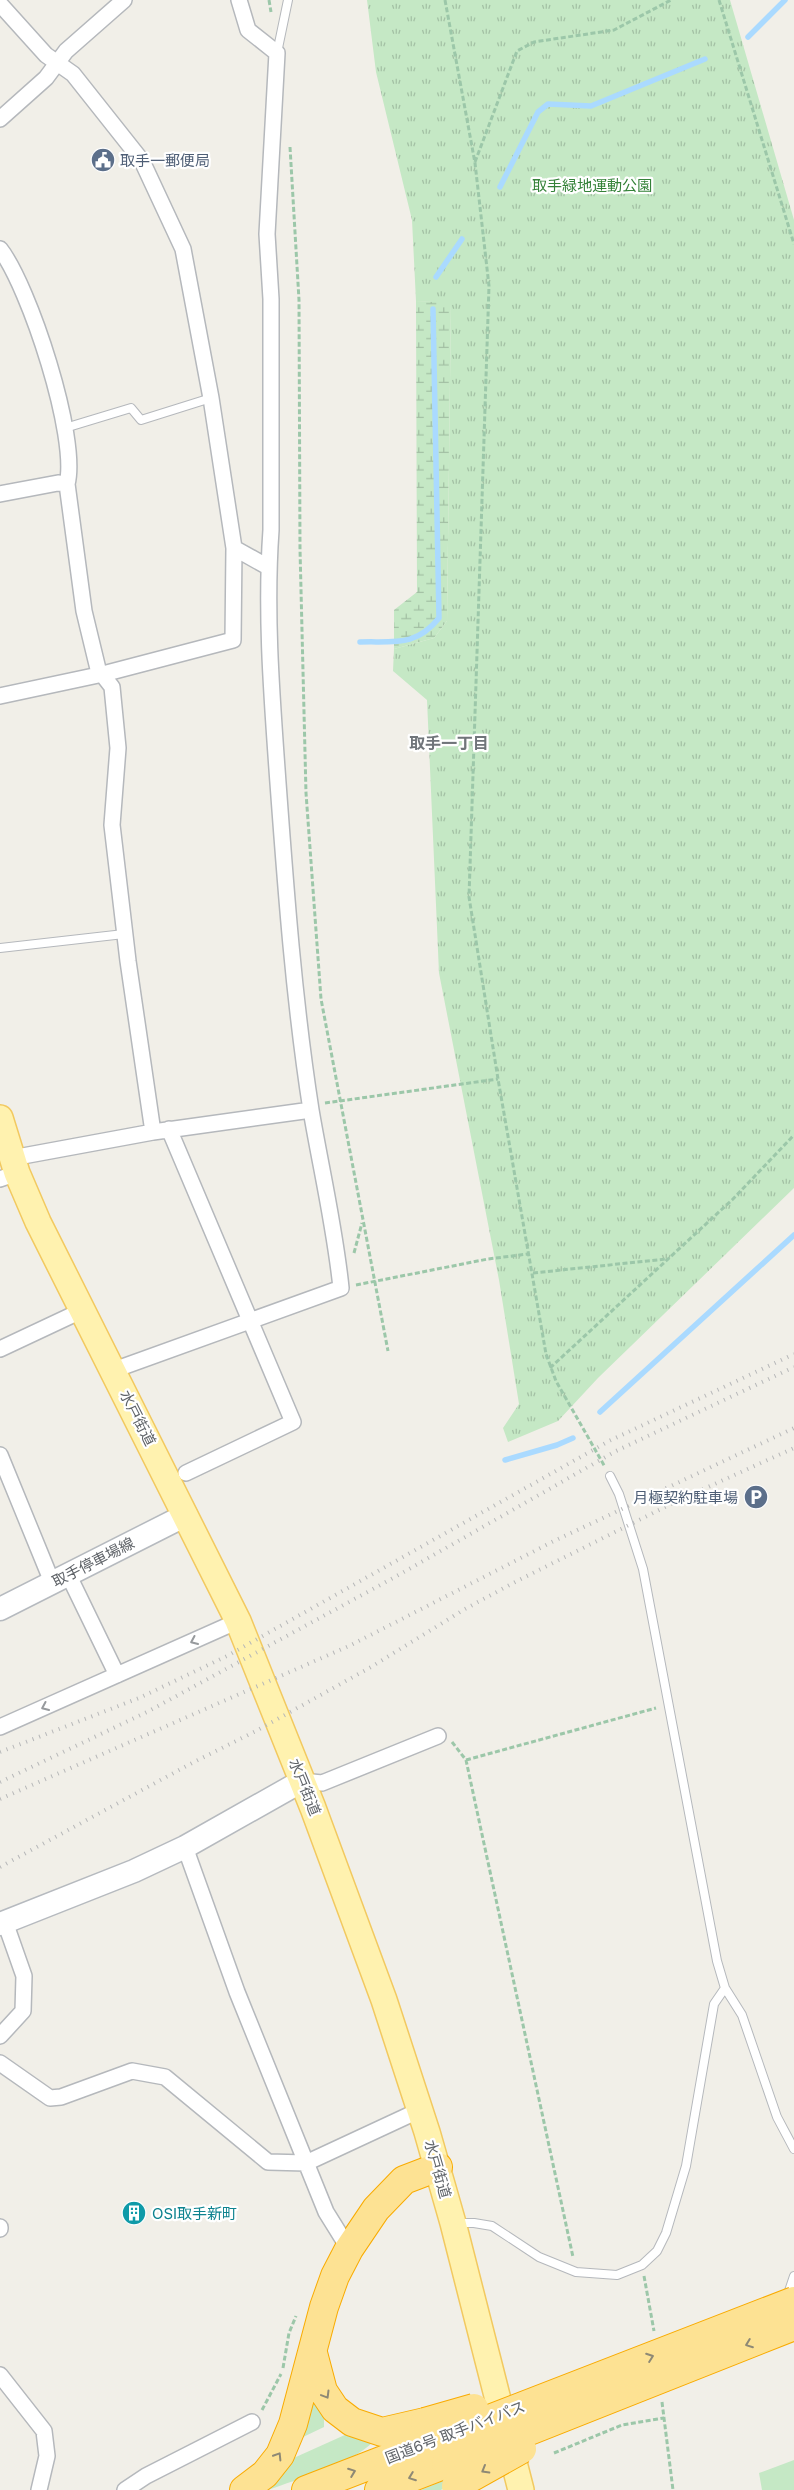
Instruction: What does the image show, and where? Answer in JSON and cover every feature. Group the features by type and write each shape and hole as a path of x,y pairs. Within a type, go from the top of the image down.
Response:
{"highway":[{"path":"244,2490 265,2474 280,2455 294,2424 313,2349 335,2276 349,2249 376,2209 404,2180 438,2167"},
{"path":"313,2349 322,2392 335,2409 352,2422 382,2432 443,2461 604,2402 791,2320"},
{"path":"443,2461 604,2374 791,2320"},
{"name":"国道6号 取手バイパス","path":"306,2490 443,2461"},
{"name":"国道6号 取手バイパス","path":"379,2490 443,2461"}],"main road":[{"name":"水戸街道","path":"0,1118 10,1170 114,1370 238,1621 302,1781 384,2000 438,2167 522,2490"}],"street":[{"path":"0,119 46,78 66,51 124,0"},
{"path":"114,1370 341,1288 337,1250 289,938 271,675 268,567 271,530 271,299 267,234 277,53 248,30 239,0"},
{"path":"0,4 46,55 73,74 142,161 183,249 211,398 234,548 233,640 103,674 0,696"},
{"path":"0,249 12,268 31,312 54,378 65,428 69,476 67,484 84,611 98,669 112,687 118,748 112,825 124,934 152,1132"},
{"path":"0,494 58,483 67,484"},
{"path":"234,548 268,567"},
{"path":"10,1170 152,1132 315,1107"},
{"path":"169,1129 293,1422 186,1472"},
{"path":"0,1349 83,1310"},
{"path":"0,1455 3,1472 60,1578 117,1675"},
{"name":"取手停車場線","path":"0,1609 186,1515"},
{"path":"0,1727 238,1621"},
{"path":"0,2036 23,2011 24,2003 24,1976 2,1923 90,1890 185,1847 302,1781 322,1783 438,1736"},
{"path":"185,1847 237,1992 306,2163 326,2212 349,2249"},
{"path":"0,2063 50,2098 61,2096 132,2071 165,2077 268,2162 306,2163 420,2110"},
{"path":"0,2374 44,2432 47,2456 39,2490"},
{"path":"125,2490 146,2476 252,2422"}],"lane":[{"path":"277,53 288,0"},
{"path":"65,428 131,408 141,420 211,398"},
{"path":"0,948 124,934"},
{"path":"610,1476 619,1494 643,1569 717,1961 725,1988 742,2015 777,2117 794,2148"},
{"path":"454,2223 474,2223 492,2226 539,2257 576,2272 617,2275 642,2265 657,2251 666,2233 686,2166 714,2004 725,1988"},
{"path":"791,2320 786,2298 794,2276"}],"path":[{"path":"445,0 475,163 489,286 469,896 528,1254 550,1368 610,1476"},
{"path":"475,163 517,50 534,42 614,30 671,0"},
{"path":"719,0 794,244"},
{"path":"290,146 299,300 300,549 306,793 321,1000 339,1085 340,1101 388,1351"},
{"path":"315,1107 340,1101 498,1079"},
{"path":"550,1368 733,1199 794,1135"},
{"path":"353,1286 488,1259 528,1254"},
{"path":"532,1272 666,1259"},
{"path":"466,1760 669,1704"},
{"path":"454,1743 466,1760 576,2272"},
{"path":"642,2265 652,2322"},
{"path":"252,2422 268,2402 282,2373 289,2334"},
{"path":"554,2453 622,2425 664,2418"},
{"path":"665,2430 673,2490"}],"green space":[{"name":"取手緑地運動公園","path":"367,0 730,0 794,220 794,1188 598,1378 558,1421 508,1442 503,1428 519,1404 499,1280 439,973 427,700 393,671 394,649 434,638 447,621 451,303 416,301 412,220 376,72"},
{"path":"416,301 451,302 447,621 434,638 394,649 394,610 417,592"},
{"path":"314,2396 324,2413 324,2427 301,2438"},
{"path":"347,2434 373,2442 352,2457 338,2464 309,2476 268,2490 262,2490 287,2461"},
{"path":"794,2460 794,2490 762,2490 759,2473"},
{"path":"445,2480 447,2485 441,2490 421,2490"}],"waterway":[{"path":"748,37 785,0"},
{"path":"500,187 538,112 548,104 591,106 705,59"},
{"path":"436,277 462,239"},
{"path":"360,642 394,642 413,638 422,634 439,618 433,309"},
{"path":"600,1412 794,1235"},
{"path":"505,1460 557,1445 573,1438"}],"railway":[{"path":"0,1752 139,1698 227,1656 609,1441 794,1354"},
{"path":"0,1782 147,1712 395,1577 616,1451 794,1367"},
{"path":"0,1799 349,1646 554,1541 794,1428"},
{"path":"0,1867 192,1763 256,1731 371,1667 465,1609 517,1581 675,1502 794,1448"}],"place":[{"name":"取手一郵便局","path":"103,160"},
{"name":"月極契約駐車場","path":"756,1497"},
{"name":"OSI取手新町","path":"134,2213"}],"district":[{"name":"取手一丁目","path":"449,743"}]}
